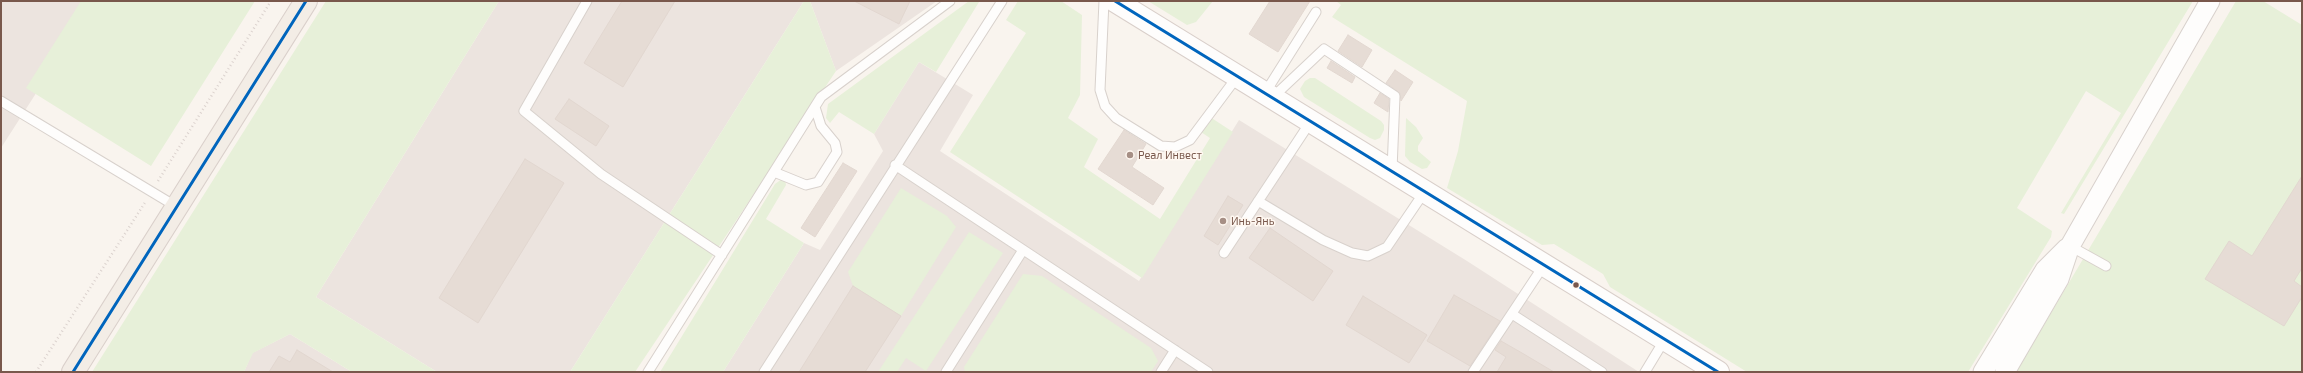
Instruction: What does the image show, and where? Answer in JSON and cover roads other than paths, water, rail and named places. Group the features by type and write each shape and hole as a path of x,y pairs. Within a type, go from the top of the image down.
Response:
{"main road":[{"path":"73,372 306,1"},
{"path":"1116,1 1718,372"}],"street":[{"path":"2005,372 2059,279 2070,246 2210,1"},
{"path":"1983,372 2045,270 2070,246"}],"lane":[{"path":"587,1 524,111 601,174 722,255"},
{"path":"648,372 821,97 950,1"},
{"path":"764,372 895,165 1002,1"},
{"path":"1104,1 1100,90 1105,106 1116,118 1161,146 1175,147 1190,140 1238,76"},
{"path":"1269,95 1316,12"},
{"path":"1269,95 1324,49 1395,96 1392,170"},
{"path":"1,100 177,207"},
{"path":"774,172 806,185 818,182 838,152 835,143 822,126 815,107"},
{"path":"1224,253 1311,121"},
{"path":"895,165 1208,372"},
{"path":"1258,201 1323,240 1352,253 1368,256 1387,247 1425,191"},
{"path":"2070,246 2106,266"},
{"path":"946,372 1024,250"},
{"path":"1473,372 1544,265"},
{"path":"1512,314 1602,372"},
{"path":"1645,372 1665,340"},
{"path":"1160,372 1175,350"}],"place":[{"name":"Реал Инвест","path":"1130,155"},
{"name":"Инь-Янь","path":"1223,221"}]}
